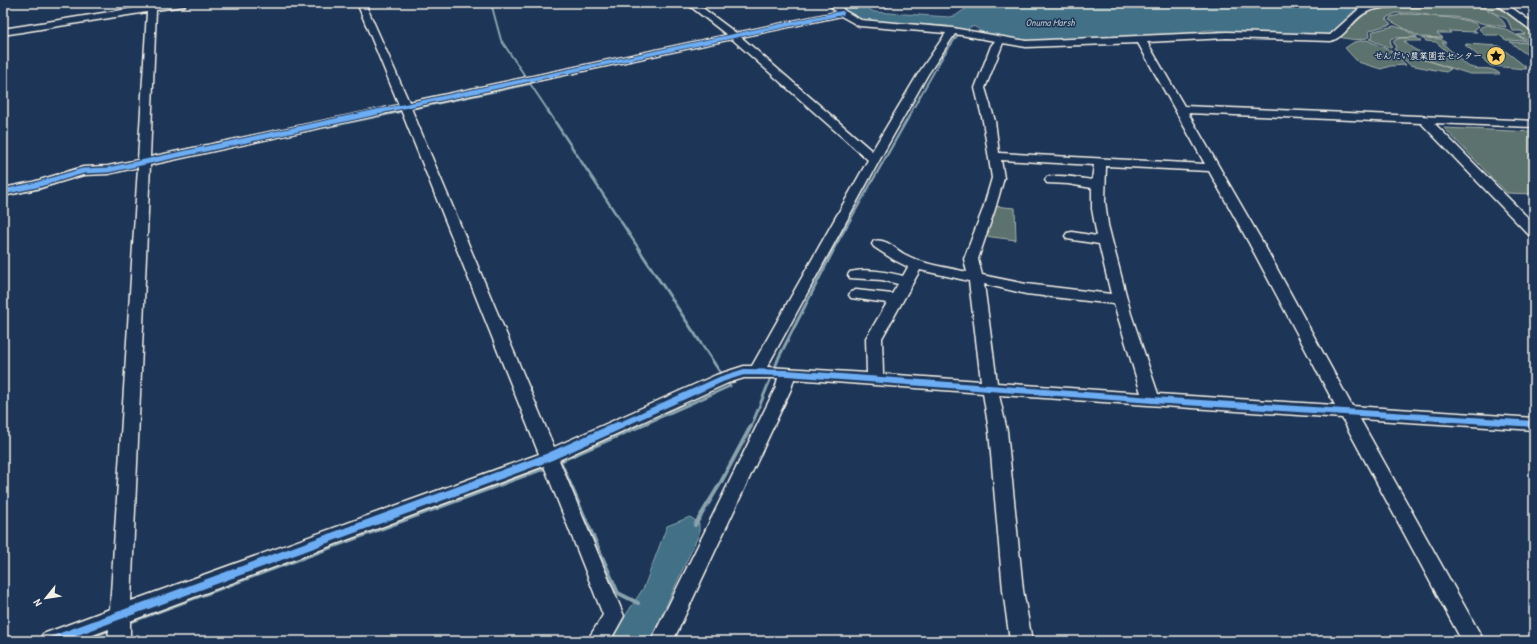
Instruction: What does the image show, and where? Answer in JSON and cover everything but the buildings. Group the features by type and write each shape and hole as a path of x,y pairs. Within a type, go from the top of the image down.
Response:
{"street":[{"path":"3,32 152,6 184,3"},
{"path":"361,3 405,106 614,616 598,641"},
{"path":"690,3 734,36 874,160"},
{"path":"832,3 852,20 867,24 957,32 1026,44 1227,35 1331,38 1334,37 1363,10 1388,5 1453,3"},
{"path":"1499,3 1534,28"},
{"path":"119,641 152,6"},
{"path":"3,192 36,185 83,171 108,170 842,13"},
{"path":"771,372 820,254 935,55 957,32"},
{"path":"1001,39 996,46 980,88 989,121 998,178 989,209 971,259 990,388 998,431 1014,590 1021,641"},
{"path":"1141,40 1214,168 1473,641"},
{"path":"1181,109 1534,124"},
{"path":"1425,120 1534,232"},
{"path":"994,156 1214,168"},
{"path":"1100,161 1098,185 1101,224 1119,300 1152,400"},
{"path":"1051,180 1068,180 1098,185"},
{"path":"1072,236 1106,241"},
{"path":"879,244 899,257 916,265 1026,289 1119,300"},
{"path":"875,379 874,338 916,265"},
{"path":"855,275 882,276 906,281"},
{"path":"856,295 896,299"},
{"path":"50,641 548,457 725,377 744,372 771,372 1152,400 1534,424"},
{"path":"662,641 783,389 771,372"}],"green space":[{"path":"1469,3 1485,8 1496,14 1504,22 1506,27 1455,17 1438,17 1416,13 1396,13 1386,18 1391,24 1371,30 1369,32 1370,36 1367,38 1355,40 1339,37 1363,11 1389,6"},
{"path":"1493,3 1534,33 1534,42 1517,35 1525,34 1521,31 1513,31 1507,19 1475,4"},
{"path":"1403,14 1456,19 1475,23 1479,26 1474,30 1477,32 1449,31 1451,33 1437,33 1443,38 1420,37 1389,20 1391,17"},
{"path":"1487,25 1505,29 1527,41 1506,40 1499,35 1485,35 1479,29"},
{"path":"1394,26 1404,29 1417,37 1392,38 1390,40 1392,47 1390,48 1369,39 1373,36 1372,32"},
{"path":"1400,38 1417,38 1421,41 1404,41 1409,46 1420,52 1439,56 1452,56 1436,42 1426,41 1422,38 1441,39 1446,43 1442,43 1467,66 1489,69 1500,74 1470,74 1394,50 1396,46 1393,41"},
{"path":"1367,40 1391,51 1406,65 1390,66 1381,69 1358,62 1345,48 1354,42"},
{"path":"1510,42 1534,43 1534,57 1530,57"},
{"path":"1466,44 1499,46 1526,67 1524,68 1526,69 1491,66 1465,45 1467,45"},
{"path":"1397,53 1433,62 1451,69 1446,72 1410,65"},
{"path":"1444,128 1534,132 1534,194 1507,193"},
{"path":"993,206 1015,208 1016,240 984,236"}],"water":[{"name":"Onuma Marsh","path":"846,3 902,3 884,8 868,6 870,10 875,12 949,17 955,16 974,3 1376,3 1359,6 1328,36 1230,33 1218,30 1209,30 1197,33 1025,41 999,37 996,34 983,34 974,27 969,27 968,31 950,28 948,26 867,21 855,18 840,7"},
{"path":"690,517 699,523 699,534 650,641 609,641 644,587 667,526"}],"waterway":[{"path":"491,3 501,40 527,79"},
{"path":"911,112 943,56 960,32"},
{"path":"529,82 549,112"},
{"path":"412,109 530,84"},
{"path":"548,111 641,252"},
{"path":"832,252 912,111"},
{"path":"225,148 399,112 397,112"},
{"path":"72,178 90,174"},
{"path":"3,196 39,189 57,183"},
{"path":"640,251 722,375"},
{"path":"774,370 779,357 833,251"},
{"path":"751,427 772,375"},
{"path":"638,427 730,386 726,380"},
{"path":"638,603 618,593 560,461 640,426"},
{"path":"695,525 720,484 751,426"},
{"path":"132,621 542,469"},
{"path":"79,641 109,630"}],"cycle path":[{"path":"3,192 36,185 83,171 108,170 842,13"},
{"path":"50,641 549,457 722,379 744,372 787,373 1152,400 1534,424"}],"place":[{"name":"せんだい農業園芸センター","path":"1496,56"}]}
